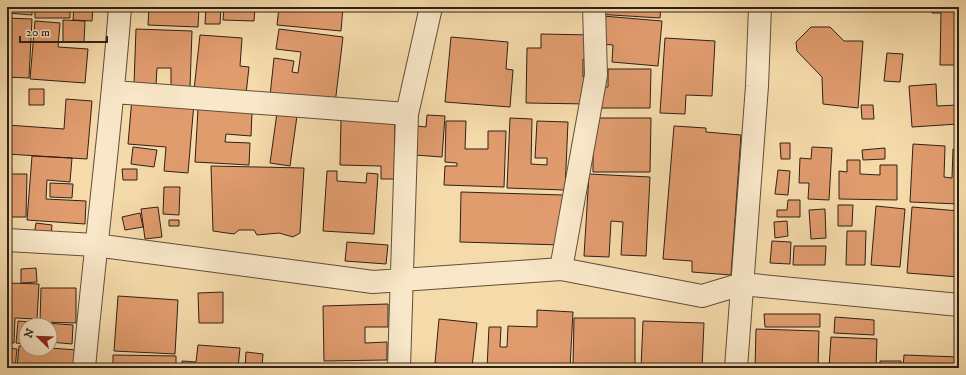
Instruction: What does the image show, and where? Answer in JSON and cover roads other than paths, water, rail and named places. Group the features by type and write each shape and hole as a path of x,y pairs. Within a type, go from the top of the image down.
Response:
{"street":[{"path":"84,368 95,245 114,92 120,7"},
{"path":"399,368 403,281 407,114 431,7"},
{"path":"561,269 596,76 594,7"},
{"path":"736,368 757,86 760,7"},
{"path":"114,92 407,114"},
{"path":"7,240 95,245 374,282 561,269 702,296 742,284 959,305"}]}
